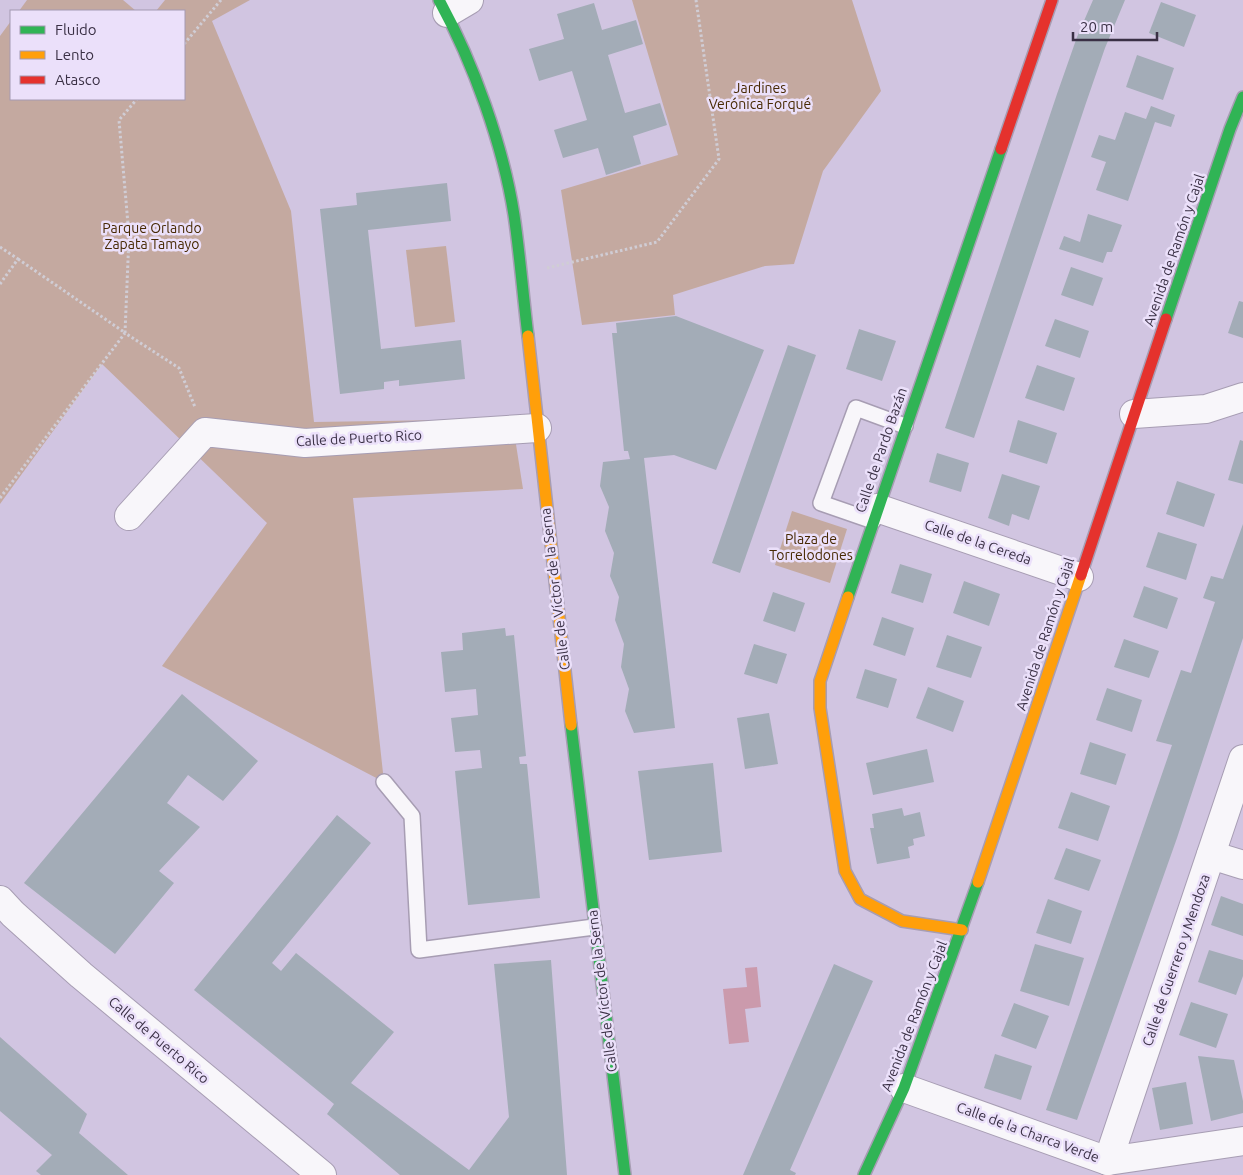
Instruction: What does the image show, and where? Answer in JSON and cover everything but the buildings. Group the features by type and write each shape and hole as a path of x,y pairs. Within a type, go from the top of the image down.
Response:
{"street":[{"name":"Calle de Pardo Bazán","path":"962,930 902,921 860,899 845,871 820,708 820,682 905,426 1052,0"},
{"name":"Calle de Víctor de la Serna","path":"452,4 501,160 514,214 594,927 625,1175"},
{"name":"Avenida de Ramón y Cajal","path":"864,1175 904,1088 962,930 1079,576 1230,129 1243,98"},
{"path":"1134,414 1206,409 1243,397"},
{"name":"Calle de Puerto Rico","path":"205,432 305,443 537,428"},
{"path":"129,516 205,432"},
{"name":"Calle de la Cereda","path":"875,515 1079,576"},
{"name":"Calle de Guerrero y Mendoza","path":"1108,1161 1243,759"},
{"path":"1212,855 1243,865"},
{"name":"Calle de Puerto Rico","path":"0,900 81,975 322,1175"},
{"name":"Calle de la Charca Verde","path":"904,1088 1108,1161 1243,1141"}],"lane":[{"path":"875,515 821,503 856,408 905,426"},
{"path":"384,782 412,816 419,950 594,927"}],"path":[{"path":"185,43 221,0"},
{"path":"522,274 657,242 719,160 696,0"},
{"path":"0,498 125,333 129,236 119,120 136,100"},
{"path":"0,246 179,368 205,432"},
{"path":"0,284 18,259"}],"green space":[{"path":"27,0 123,0 135,10 20,10"},
{"name":"Parque Orlando Zapata Tamayo","path":"165,0 250,0 212,21 291,211 314,422 512,419 523,489 353,498 384,782 162,666 267,523 102,364 0,504 0,36 10,22 10,100 185,100 185,10 157,10"},
{"name":"Jardines Verónica Forqué","path":"632,0 852,0 881,91 823,171 794,264 765,266 673,295 675,315 582,325 561,190 678,155"},
{"path":"446,246 455,322 415,327 406,250"},
{"name":"Plaza de Torrelodones","path":"792,511 847,529 830,583 775,565"}],"shaded area":[{"path":"757,967 761,1007 745,1009 749,1042 729,1044 723,989 747,987 745,968"}],"traffic: fast":[{"path":"439,0 452,24 475,77 502,161 514,215 528,336"},
{"path":"1166,319 1230,129 1243,97"},
{"path":"848,597 1001,149"},
{"path":"571,725 625,1175"},
{"path":"864,1175 904,1088 978,882"}],"traffic: slow":[{"path":"528,336 571,725"},
{"path":"978,882 1081,575"},
{"path":"848,597 820,681 820,708 845,871 860,899 902,921 962,930"}],"traffic: jam":[{"path":"1001,149 1052,0"},
{"path":"1081,575 1166,319"}]}
